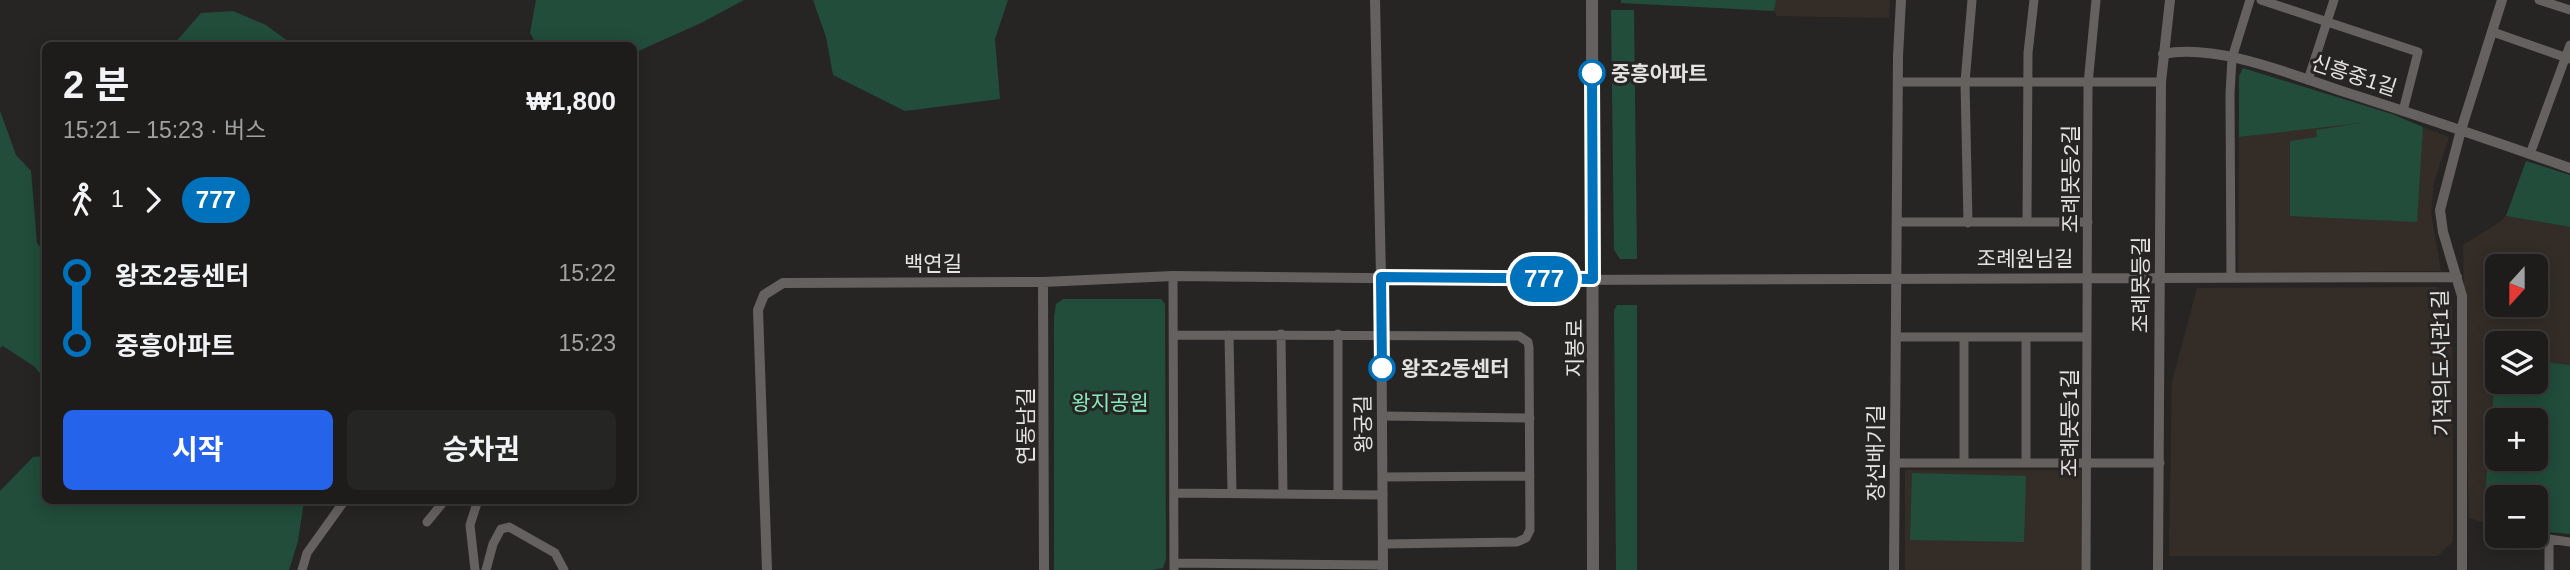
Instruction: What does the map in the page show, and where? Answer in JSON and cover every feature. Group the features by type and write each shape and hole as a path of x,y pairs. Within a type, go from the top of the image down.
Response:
{"main road":[{"name":"지봉로","path":"1592,0 1593,570"}],"street":[{"path":"1376,0 1381,277"},
{"name":"장선배기길","path":"1894,570 1901,0"},
{"path":"1968,223 1965,82 1972,0"},
{"name":"조례못등2길","path":"2027,222 2027,82 2034,0"},
{"name":"조례못등2길","path":"2088,277 2088,82 2096,0"},
{"name":"조례못등길","path":"2158,570 2161,82 2170,0"},
{"path":"2231,276 2232,58 2250,0"},
{"path":"2262,0 2418,52 2403,111"},
{"path":"2308,80 2334,0"},
{"name":"기적의도서관1길","path":"2462,570 2462,296 2442,232 2440,209 2461,130 2502,0"},
{"path":"2539,0 2570,10"},
{"path":"2493,32 2568,58"},
{"path":"2530,154 2568,58 2570,45"},
{"name":"신흥중1길","path":"2163,54 2180,51 2220,54 2308,80 2570,168"},
{"path":"1898,82 2161,82"},
{"path":"1898,222 2088,222"},
{"path":"1173,276 1174,567 1383,568"},
{"name":"백연길","path":"767,570 758,310 764,295 783,283 1044,282 1173,276 1593,279"},
{"name":"왕궁길","path":"1381,277 1383,568"},
{"name":"조례못등1길","path":"2086,570 2088,277"},
{"name":"조례원님길","path":"1593,279 2457,277"},
{"name":"연동남길","path":"1044,282 1044,570"},
{"path":"1281,334 1283,494"},
{"path":"1338,334 1338,494"},
{"path":"1174,335 1522,337 1528,342 1530,530 1522,541 1383,544"},
{"path":"1229,335 1232,493"},
{"path":"1896,337 2087,337"},
{"path":"1964,337 1964,463"},
{"path":"2026,337 2026,463"},
{"path":"1383,416 1530,418"},
{"path":"1894,463 2160,463"},
{"path":"1383,477 1530,476"},
{"path":"1174,493 1383,495"},
{"path":"302,570 306,553 342,504"},
{"path":"427,522 442,504"},
{"path":"475,570 470,525 477,504"},
{"path":"486,570 493,544 501,529 509,527 555,553 564,570"},
{"path":"2549,570 2549,539 2570,542"}],"shaded area":[{"path":"1776,0 1890,0 1889,18 1777,16 1774,11"},
{"path":"2397,118 2449,137 2434,182 2431,213 2441,271 2238,272 2239,137"},
{"path":"2506,216 2570,227 2570,534 2548,532 2548,485 2485,485 2485,523 2469,518 2463,245"},
{"path":"2437,287 2452,298 2453,541 2438,556 2169,556 2172,382 2197,288"},
{"path":"1905,470 2081,470 2081,570 1905,570"}],"green space":[{"path":"536,0 744,0 637,52 637,42 535,42 530,33"},
{"path":"813,0 1008,0 995,39 1000,99 905,111 833,75 826,37"},
{"path":"1621,0 1776,0 1774,11 1621,3"},
{"path":"1611,10 1634,10 1637,259 1620,259 1614,250"},
{"path":"233,11 266,25 289,42 176,42 201,13"},
{"path":"2243,68 2392,114 2423,127 2417,222 2290,216 2290,141 2317,137 2316,130 2361,123 2239,137 2239,76"},
{"path":"0,111 16,155 31,171 37,243 42,249 42,376 35,367 3,346 0,348"},
{"path":"2526,161 2570,175 2570,227 2506,216"},
{"name":"왕지공원","path":"1063,299 1161,299 1165,304 1166,559 1163,568 1054,570 1054,316 1056,304"},
{"path":"1617,305 1637,305 1637,570 1616,570 1614,310"},
{"path":"2548,362 2570,365 2570,534 2548,532 2548,485 2486,485 2487,471 2548,471 2548,408 2493,408 2494,394 2548,394"},
{"path":"42,456 42,504 304,504 298,541 289,570 0,570 0,491 33,457"},
{"path":"1912,473 2026,476 2024,542 1910,540"}],"bus line":[{"name":"777","path":"1382,368 1381,277 1593,279 1592,73"}],"place":[{"name":"중흥아파트","path":"1592,73"},
{"name":"왕조2동센터","path":"1382,368"}]}
